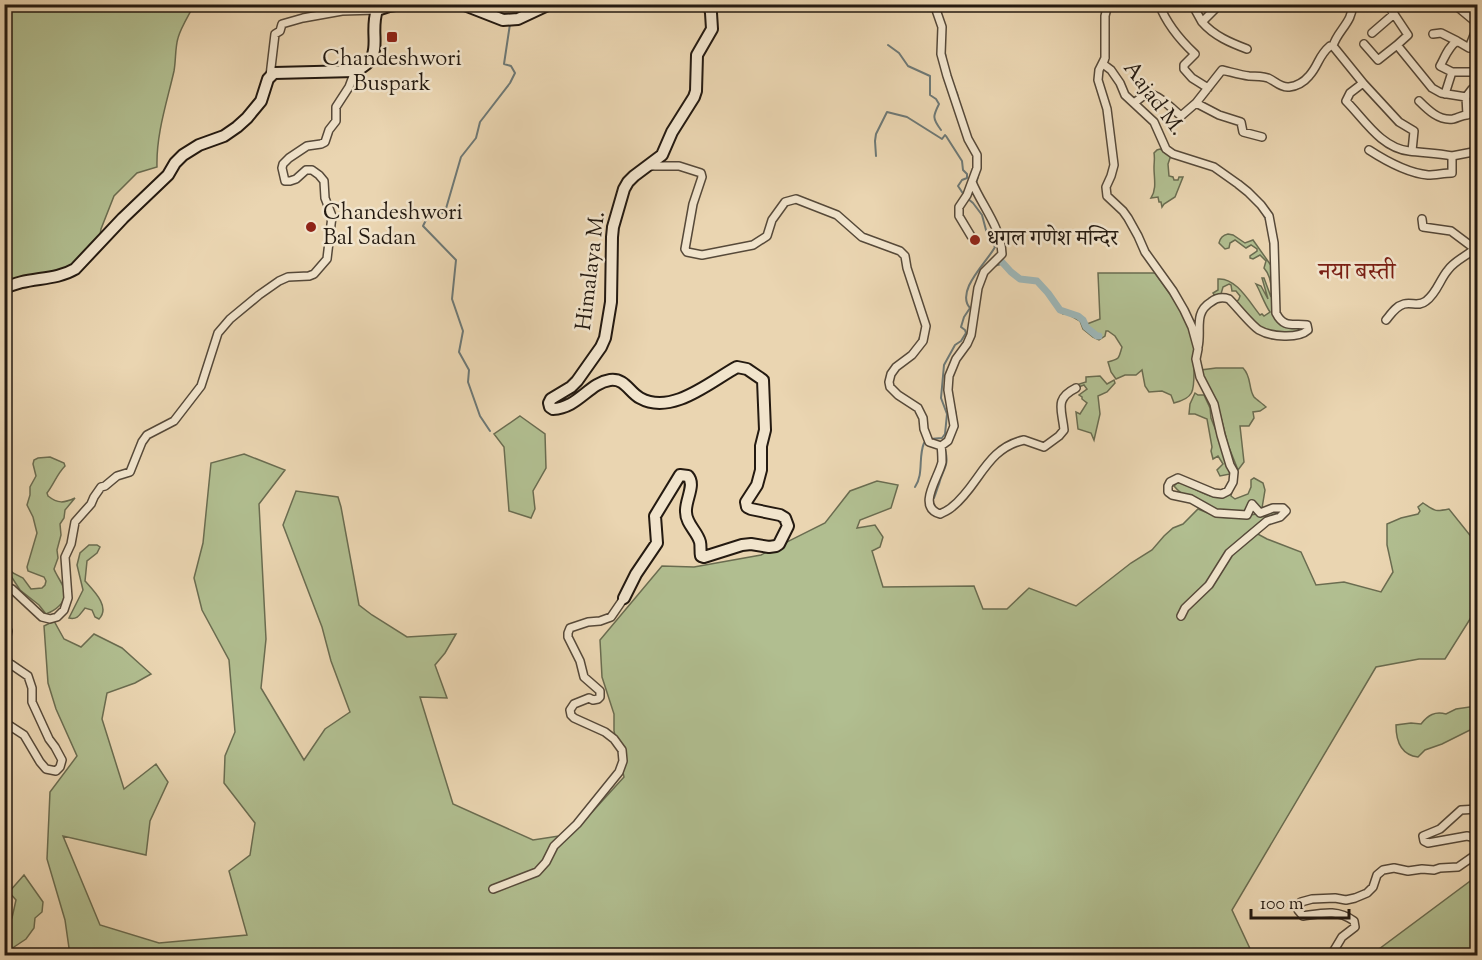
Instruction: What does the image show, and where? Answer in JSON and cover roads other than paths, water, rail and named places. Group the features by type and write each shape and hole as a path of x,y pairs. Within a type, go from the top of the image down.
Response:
{"street":[{"path":"4,289 13,284 48,278 75,269 168,175 183,155 200,145 224,136 247,118 261,101 270,76 274,34 280,31 282,24 342,11 401,4"},
{"path":"462,4 503,20 518,19 550,4"},
{"name":"Himalaya M.","path":"624,598 636,574 657,543 655,516 680,475 691,479 686,512 689,524 700,541 701,556 708,557 742,545 776,546 781,542 788,526 787,520 782,516 747,507 747,499 760,478 761,446 765,430 763,381 747,369 737,367 686,397 673,401 657,403 648,401 640,398 626,384 608,380 568,406 553,409 549,407 551,399 577,381 605,338 611,302 612,237 621,197 628,182 662,155 672,132 694,98 697,55 712,29 709,4"},
{"path":"934,4 942,27 941,54 947,76 968,139 977,155 977,168 968,195 959,207 958,216 971,236"},
{"name":"Aajad M.","path":"1108,4 1105,16 1103,64 1111,70 1125,94 1154,122 1166,149 1173,154 1214,167 1238,184 1261,205 1269,216 1274,243 1276,313 1285,324 1307,326 1308,330 1298,336 1278,336 1259,330 1229,299 1223,297 1212,300 1199,315 1198,349"},
{"path":"1160,4 1176,35 1195,54 1184,65 1184,69 1192,78 1208,88"},
{"path":"1192,4 1208,29 1226,41 1247,50"},
{"path":"1203,22 1220,4"},
{"path":"1333,46 1353,14 1352,4"},
{"path":"1364,44 1378,60 1408,35 1387,4"},
{"path":"1433,34 1441,33 1473,49 1473,35 1478,26 1454,4"},
{"path":"270,76 279,72 355,70 366,66 374,55 374,19 382,8"},
{"path":"1372,33 1394,14"},
{"path":"1457,41 1452,44 1440,66 1452,72 1478,72"},
{"path":"1397,45 1432,88 1445,94 1466,96"},
{"path":"1134,104 1147,93 1152,94 1181,116 1196,103 1222,70 1249,76 1259,75 1281,86 1289,87 1300,84 1316,66 1321,53 1333,46"},
{"path":"1333,46 1399,122 1414,130 1412,151"},
{"path":"1105,58 1099,70 1098,80 1107,109 1114,165 1106,187 1107,196 1123,211 1145,252 1173,291 1192,327 1198,349 1197,369 1214,404 1221,435 1234,472 1233,482 1228,491 1222,494 1178,478 1170,482 1168,492 1191,500 1216,513 1247,514 1252,504 1260,513 1279,507 1286,512 1280,517 1267,521 1229,553 1209,585 1185,608 1181,616"},
{"path":"4,586 12,589 42,617 50,619 57,617 64,610 69,598 65,557 71,544 75,522 91,504 101,487 117,476 130,472 147,435 174,421 182,411 201,386 218,333 230,319 279,281 288,277 314,274 327,259 332,216 325,198 324,181 312,170 306,170 296,179 285,181 282,168 283,164 297,152 307,146 325,142 329,130 336,121 336,107 349,87 355,70"},
{"path":"1445,94 1452,72"},
{"path":"1363,83 1350,93 1346,101 1374,131 1393,146 1407,151 1452,156 1478,151"},
{"path":"1419,101 1431,113 1452,119 1467,115 1466,96 1472,89 1478,88"},
{"path":"1196,103 1219,115 1241,122 1243,132 1262,137"},
{"path":"1369,150 1389,162 1428,175 1452,173 1452,156"},
{"path":"648,166 679,166 701,173 685,249 687,252 702,255 753,245 766,236 772,220 785,202 796,199 837,215 862,237 900,251 905,256 926,326 923,341 912,355 896,367 891,374 890,387 918,408 929,442 941,446"},
{"path":"941,446 948,441 954,426 948,390 949,376 956,359 971,335 978,288 984,272 1002,254 1001,242 995,225 972,182"},
{"path":"1386,320 1401,305 1418,305 1426,301 1448,269 1476,248 1451,231 1423,227 1422,219"},
{"path":"941,446 941,464 929,495 929,507 933,512 940,514 953,507 987,464 1005,447 1024,440 1044,447 1059,436 1064,430 1060,404 1065,393 1076,387"},
{"path":"493,889 537,872 546,862 554,846 577,824 619,772 623,761 622,750 614,739 571,715 570,710 574,704 589,698 598,699 600,691 584,677 568,633 570,628 611,617 624,598"},
{"path":"4,621 8,631 4,650"},
{"path":"4,655 9,663 28,676 31,681 32,702 49,739 62,760 60,767 56,771 46,770 24,735 4,722"},
{"path":"1478,809 1461,810 1440,829 1423,836 1424,841 1428,843 1467,836 1476,838 1478,842"},
{"path":"1333,956 1341,937 1355,927 1354,921 1336,912 1303,916 1298,910 1301,902 1312,899 1355,898 1367,894 1377,875 1383,870 1394,868 1408,872 1458,867 1478,853"}],"waterway":[{"path":"490,431 480,416 468,382 469,370 459,352 463,331 452,299 456,260 423,226 427,218 445,212 461,157 476,138 480,122 515,73 511,66 504,64 510,24"},
{"path":"945,26 945,41"},
{"path":"888,45 899,53 908,66 930,76 930,95 939,104 935,120 941,130"},
{"path":"944,47 946,59"},
{"path":"954,88 959,102"},
{"path":"876,156 876,134 887,112 907,117 942,139 945,135"},
{"path":"946,136 962,161 963,170 967,174 967,178 962,180 958,186 964,195"},
{"path":"974,144 980,154"},
{"path":"976,184 979,172"},
{"path":"930,439 942,438 945,434 947,414 941,398 944,365 955,345 966,333 961,327 970,308 966,301 966,293 995,247 986,230 982,215 967,198"},
{"path":"1262,211 1267,222"},
{"path":"994,266 1001,264 1001,261"},
{"path":"1001,261 1020,279 1037,281 1060,310 1078,316 1086,327 1099,336"},
{"path":"918,343 922,322"},
{"path":"970,344 975,330"},
{"path":"954,407 956,419"},
{"path":"915,487 918,482 924,443"},
{"path":"934,498 946,464 945,450"}],"place":[{"name":"Chandeshwori Buspark","path":"392,37"},
{"name":"Chandeshwori Bal Sadan","path":"311,227"},
{"name":"धगल गणेश मन्दिर","path":"975,240"}],"district":[{"name":"नया बस्ती","path":"1357,273"}]}
